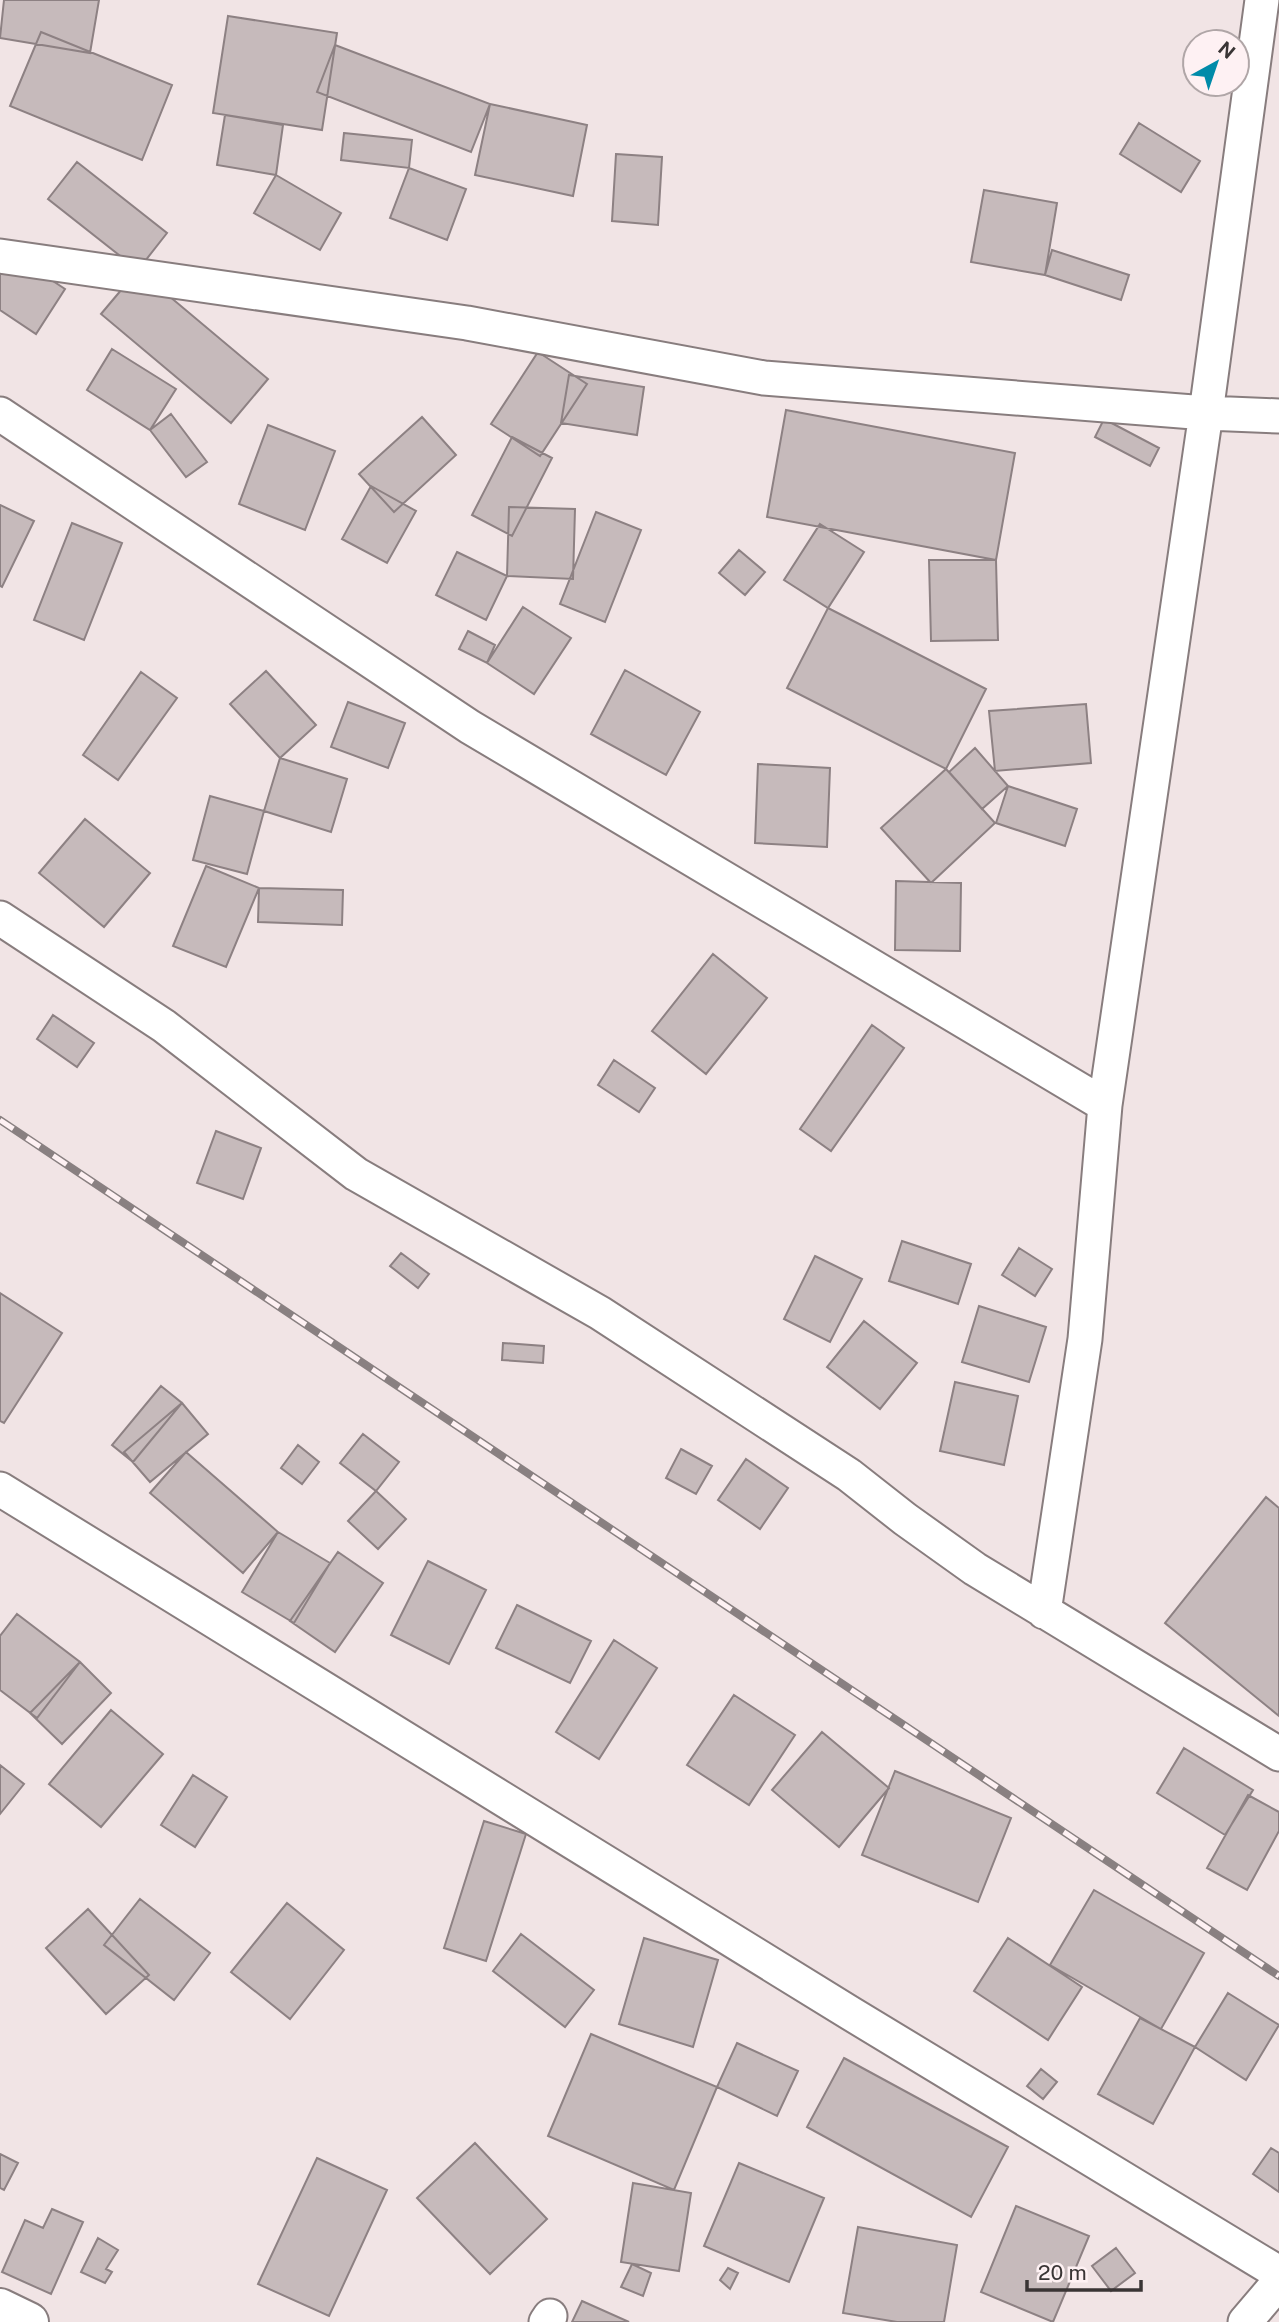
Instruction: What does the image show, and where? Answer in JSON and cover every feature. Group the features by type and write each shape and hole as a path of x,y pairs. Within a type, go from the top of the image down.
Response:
{"street":[{"path":"1044,1612 1084,1339 1105,1105 1206,413 1262,0"},
{"path":"0,256 467,323 764,378 1206,413 1279,416"},
{"path":"0,414 470,727 1105,1105"},
{"path":"0,918 164,1026 356,1174 611,1321 816,1453 955,1555 1279,1755"},
{"path":"0,1489 862,2020 1279,2273"},
{"path":"1245,2322 1279,2282"},
{"path":"0,2308 29,2322"}],"building":[{"path":"4,0 99,0 90,53 0,38"},
{"path":"228,16 337,33 322,130 213,113"},
{"path":"41,32 172,85 142,160 10,106"},
{"path":"335,45 490,104 471,152 317,92"},
{"path":"490,104 587,125 573,196 475,175"},
{"path":"225,115 283,125 276,175 217,165"},
{"path":"1139,123 1200,161 1181,192 1120,154"},
{"path":"344,133 412,140 409,168 341,160"},
{"path":"616,154 662,157 658,225 612,221"},
{"path":"77,162 167,233 138,270 48,199"},
{"path":"409,168 466,189 447,240 390,218"},
{"path":"276,175 341,213 320,250 254,213"},
{"path":"984,190 1057,203 1045,275 971,262"},
{"path":"0,246 65,289 36,334 0,310"},
{"path":"1052,250 1129,275 1121,300 1045,275"},
{"path":"138,270 268,379 231,423 101,314"},
{"path":"112,349 176,389 150,430 87,390"},
{"path":"538,352 587,384 540,456 491,424"},
{"path":"569,375 644,387 637,435 561,423"},
{"path":"786,410 1015,453 996,560 767,517"},
{"path":"171,414 207,462 186,477 150,430"},
{"path":"422,417 456,455 394,512 359,474"},
{"path":"1104,419 1159,448 1150,466 1095,437"},
{"path":"268,425 335,451 305,530 239,504"},
{"path":"512,437 552,458 512,536 472,515"},
{"path":"371,486 416,511 387,563 342,539"},
{"path":"0,505 34,521 2,587 0,586"},
{"path":"509,507 575,509 573,579 507,576"},
{"path":"596,512 641,530 605,622 560,604"},
{"path":"72,523 122,543 84,640 34,620"},
{"path":"820,524 864,552 828,608 784,580"},
{"path":"739,550 765,572 745,595 719,573"},
{"path":"457,552 507,576 486,620 436,595"},
{"path":"929,560 996,560 998,640 931,641"},
{"path":"523,607 571,638 534,694 487,663"},
{"path":"828,608 986,689 946,769 787,688"},
{"path":"468,631 495,645 487,663 459,649"},
{"path":"625,670 700,712 666,775 591,734"},
{"path":"266,671 316,725 280,758 230,704"},
{"path":"141,672 177,698 118,780 83,755"},
{"path":"348,702 405,723 388,768 331,747"},
{"path":"1086,704 1091,763 995,771 989,711"},
{"path":"975,748 1008,786 982,809 949,772"},
{"path":"280,758 347,779 331,832 264,811"},
{"path":"758,764 830,768 827,847 755,843"},
{"path":"946,769 995,823 931,883 881,828"},
{"path":"1008,786 1077,809 1065,846 996,823"},
{"path":"210,796 264,811 247,874 193,860"},
{"path":"85,819 150,873 104,927 39,873"},
{"path":"206,866 259,888 226,967 173,946"},
{"path":"896,881 961,883 960,951 895,950"},
{"path":"259,888 343,890 342,925 258,922"},
{"path":"713,954 767,998 706,1074 652,1031"},
{"path":"53,1015 94,1043 77,1067 37,1039"},
{"path":"872,1025 904,1048 831,1151 800,1129"},
{"path":"614,1060 655,1088 639,1112 598,1085"},
{"path":"216,1131 261,1148 243,1199 197,1183"},
{"path":"902,1241 971,1264 958,1304 889,1281"},
{"path":"1019,1248 1052,1269 1035,1296 1002,1275"},
{"path":"401,1253 429,1274 418,1288 390,1266"},
{"path":"815,1256 862,1279 830,1342 784,1319"},
{"path":"0,1293 62,1333 4,1423 0,1421"},
{"path":"979,1306 1046,1327 1029,1382 962,1362"},
{"path":"864,1321 917,1363 880,1409 827,1367"},
{"path":"503,1343 544,1346 543,1363 502,1360"},
{"path":"955,1382 1018,1396 1004,1465 940,1451"},
{"path":"161,1386 182,1403 133,1462 112,1445"},
{"path":"182,1403 208,1434 150,1482 124,1452"},
{"path":"363,1434 399,1462 376,1491 340,1463"},
{"path":"298,1445 319,1462 302,1484 281,1468"},
{"path":"681,1449 712,1466 696,1494 666,1478"},
{"path":"186,1452 278,1532 243,1573 150,1493"},
{"path":"746,1459 788,1488 760,1529 718,1500"},
{"path":"376,1491 406,1519 378,1549 348,1521"},
{"path":"1266,1497 1279,1508 1279,1716 1165,1623"},
{"path":"278,1532 330,1563 294,1623 242,1592"},
{"path":"338,1552 383,1583 335,1652 290,1621"},
{"path":"428,1561 486,1590 449,1664 391,1635"},
{"path":"517,1605 591,1641 570,1683 496,1648"},
{"path":"17,1614 80,1662 37,1718 0,1690 0,1636"},
{"path":"614,1640 657,1668 599,1759 556,1732"},
{"path":"80,1662 111,1693 62,1744 30,1713"},
{"path":"734,1695 795,1735 749,1805 687,1765"},
{"path":"111,1710 163,1754 101,1827 49,1784"},
{"path":"822,1732 889,1788 839,1847 772,1790"},
{"path":"1184,1748 1253,1790 1225,1835 1157,1793"},
{"path":"0,1765 24,1784 0,1814"},
{"path":"895,1771 1011,1818 978,1902 862,1855"},
{"path":"193,1775 227,1797 195,1847 161,1825"},
{"path":"1248,1795 1279,1812 1279,1831 1247,1890 1207,1868"},
{"path":"484,1821 526,1834 486,1961 444,1948"},
{"path":"1094,1890 1204,1953 1161,2029 1050,1965"},
{"path":"140,1899 210,1953 174,2000 104,1945"},
{"path":"287,1903 344,1950 290,2019 231,1972"},
{"path":"88,1909 149,1975 106,2014 46,1948"},
{"path":"521,1934 594,1990 565,2027 493,1971"},
{"path":"644,1938 718,1960 693,2047 619,2024"},
{"path":"1008,1938 1082,1987 1048,2040 974,1991"},
{"path":"1228,1993 1279,2025 1246,2080 1195,2047"},
{"path":"1140,2018 1195,2047 1153,2124 1098,2094"},
{"path":"591,2034 717,2087 674,2190 548,2136"},
{"path":"737,2043 798,2071 777,2116 717,2087"},
{"path":"844,2058 1008,2147 971,2217 807,2127"},
{"path":"1041,2069 1057,2082 1043,2099 1027,2086"},
{"path":"475,2143 547,2219 490,2274 417,2198"},
{"path":"1271,2148 1279,2153 1279,2192 1253,2174"},
{"path":"0,2154 18,2163 4,2190 0,2188"},
{"path":"317,2158 387,2190 329,2316 258,2284"},
{"path":"739,2163 824,2198 789,2282 704,2246"},
{"path":"633,2183 691,2193 679,2271 621,2262"},
{"path":"1016,2206 1089,2236 1053,2322 981,2292"},
{"path":"52,2209 83,2222 51,2294 2,2272 25,2220 43,2228"},
{"path":"858,2227 957,2245 944,2322 897,2322 843,2313"},
{"path":"98,2238 118,2250 106,2269 112,2272 105,2283 81,2272"},
{"path":"1116,2248 1135,2273 1111,2291 1092,2266"},
{"path":"632,2264 651,2273 643,2296 621,2287"},
{"path":"728,2268 738,2273 730,2289 720,2280"},
{"path":"582,2301 629,2322 572,2322"}],"railway":[{"path":"0,1120 1279,1976"}]}
